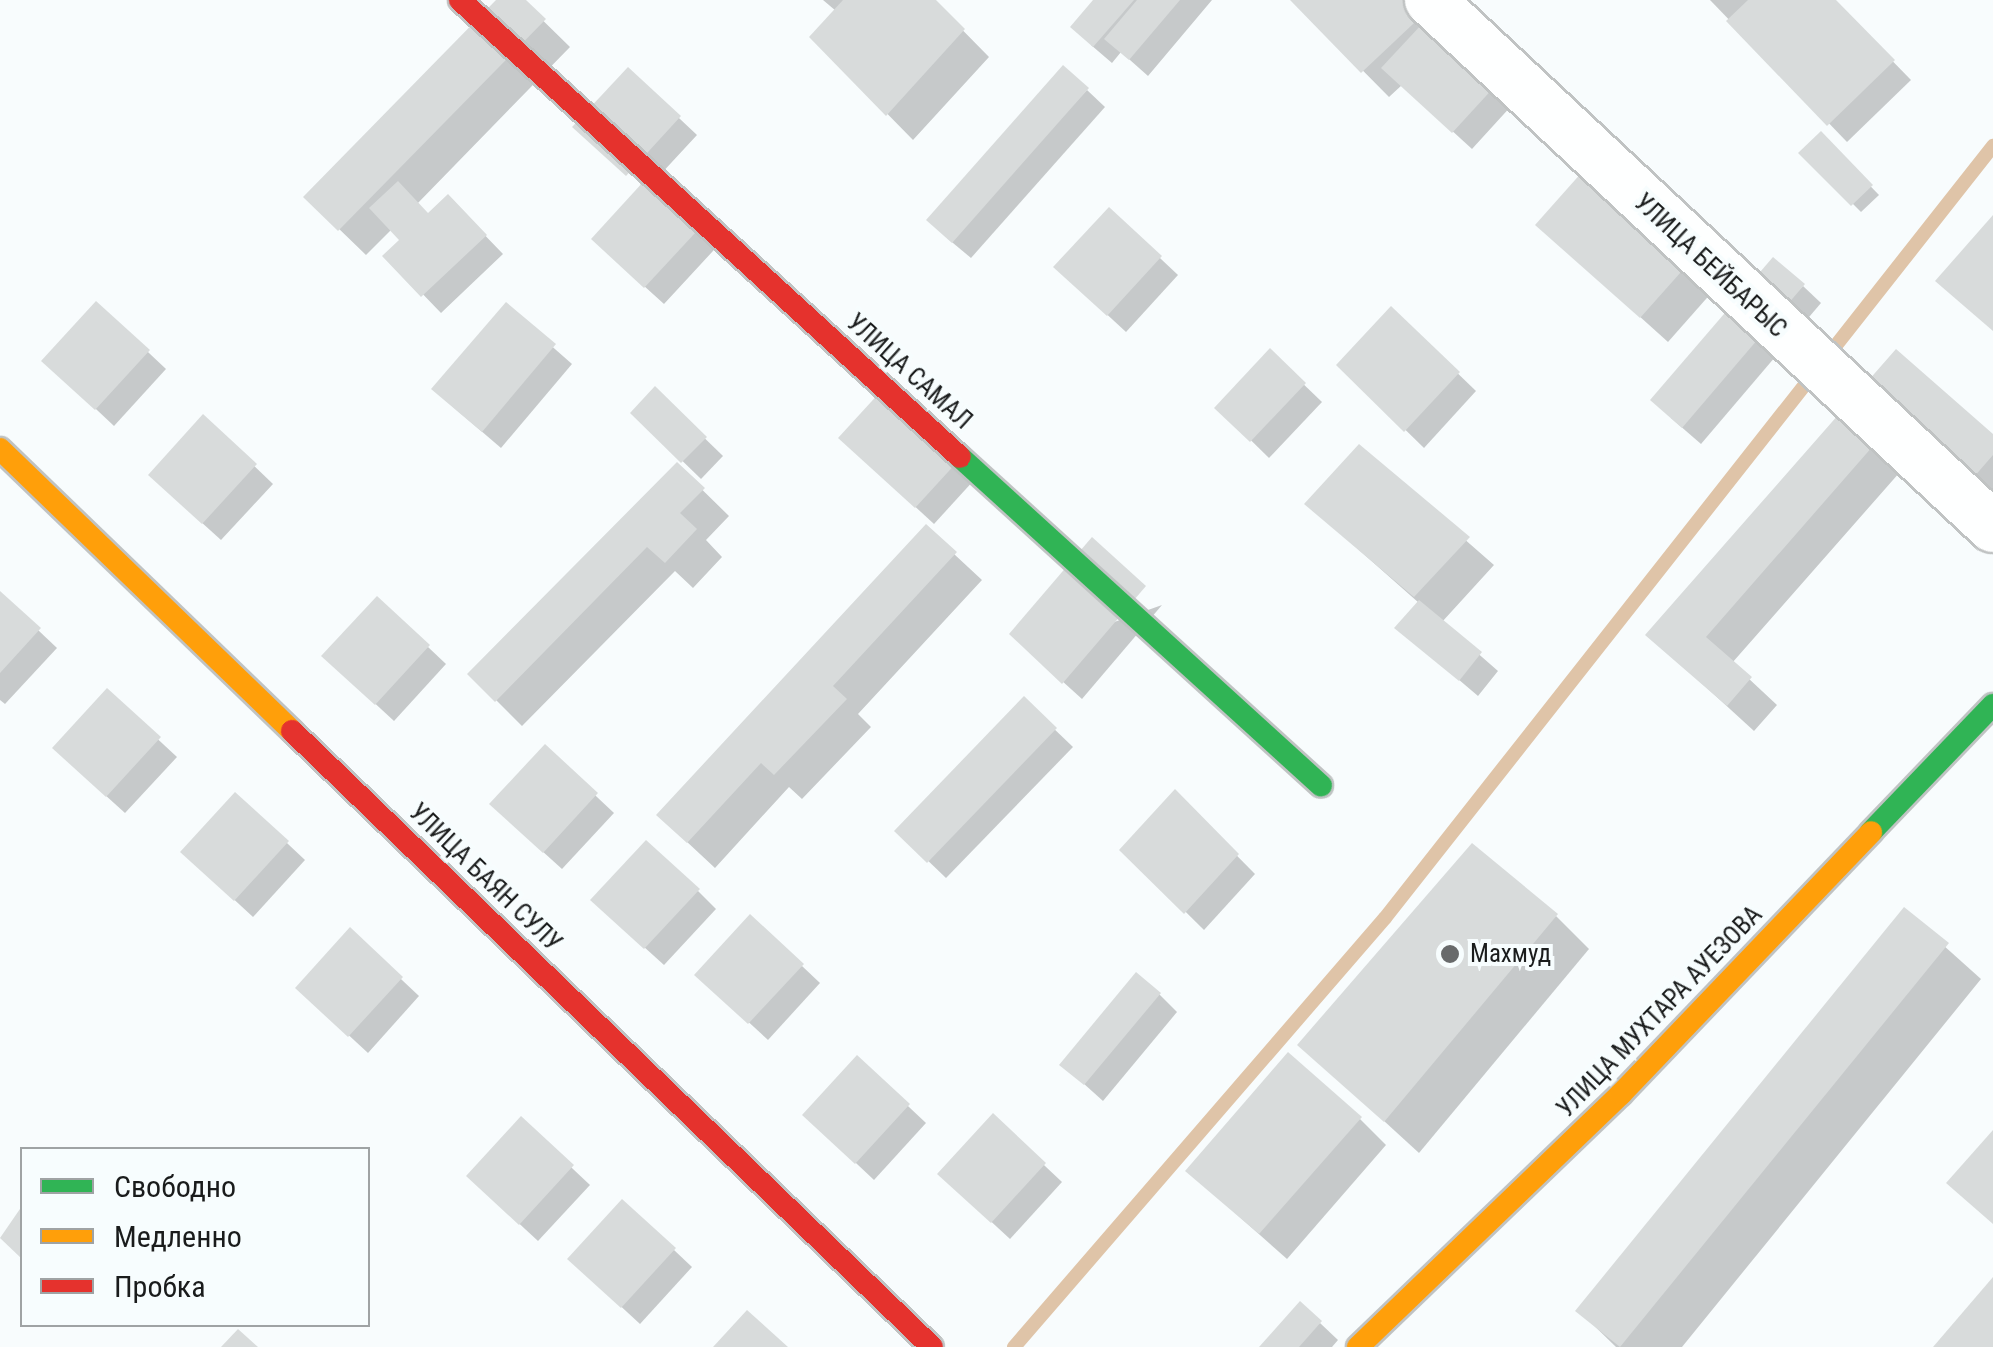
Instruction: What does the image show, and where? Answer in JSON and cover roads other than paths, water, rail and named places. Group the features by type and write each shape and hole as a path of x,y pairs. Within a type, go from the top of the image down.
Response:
{"street":[{"name":"УЛИЦА САМАЛ","path":"460,0 1321,786"},
{"name":"УЛИЦА БЕЙБАРЫС","path":"1430,0 1993,528"},
{"name":"УЛИЦА БАЯН СУЛУ","path":"0,448 932,1347"},
{"name":"УЛИЦА МУХТАРА АУЕЗОВА","path":"1358,1347 1622,1094 1993,705"}],"waterway":[{"path":"1014,1347 1385,918 1993,146"}],"place":[{"name":"Махмуд","path":"1450,954"}]}
